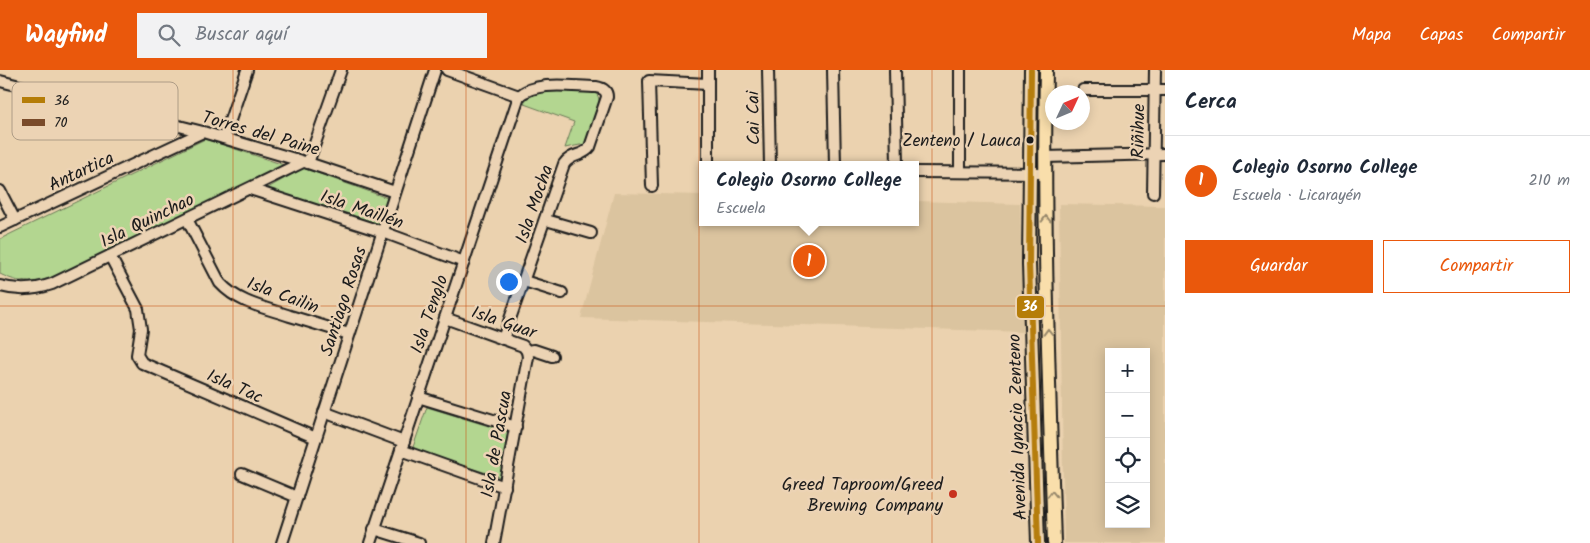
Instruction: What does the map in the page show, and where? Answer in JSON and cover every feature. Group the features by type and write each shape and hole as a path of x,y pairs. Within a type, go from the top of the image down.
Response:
{"main road":[{"name":"Avenida Ignacio Zenteno","path":"1031,70 1029,264 1038,543"},
{"name":"Avenida Ignacio Zenteno","path":"1046,70 1046,264 1054,543"},
{"path":"1029,264 1046,264"},
{"path":"1035,425 1050,425"}],"street":[{"path":"224,138 247,70"},
{"path":"305,163 341,70"},
{"name":"Santiago Rosas","path":"282,543 435,70"},
{"path":"447,70 519,96"},
{"path":"708,70 708,161"},
{"name":"Cai Cai","path":"768,70 770,161"},
{"path":"833,70 835,161"},
{"path":"896,70 897,161"},
{"path":"960,70 960,172"},
{"name":"Riñihue","path":"1153,193 1154,154 1160,90 1155,70"},
{"path":"652,186 649,81 708,84"},
{"name":"Isla Mocha","path":"503,340 566,161 572,156 586,152 590,147 607,94 596,87 540,86 528,90 519,96"},
{"path":"1090,90 1160,90"},
{"name":"Isla Tenglo","path":"370,543 519,96"},
{"name":"Torres del Paine","path":"178,126 224,138 395,192"},
{"name":"Antartica","path":"0,227 203,132"},
{"path":"1045,157 1165,154"},
{"name":"Isla Quinchao","path":"0,286 21,290 44,287 305,163"},
{"path":"919,172 1045,173"},
{"name":"Isla Maillén","path":"250,189 382,232 464,262"},
{"path":"0,191 15,220"},
{"name":"Isla Cailin","path":"187,219 220,283 232,294 256,305 349,334"},
{"path":"546,220 591,233"},
{"name":"Isla Tac","path":"110,256 138,309 141,329 137,355 142,363 316,438"},
{"path":"524,281 562,293"},
{"name":"Isla Guar","path":"445,318 523,346 527,351 534,350 552,356"},
{"name":"Isla de Pascua","path":"494,543 516,427 528,357 527,351"},
{"path":"418,397 516,427"},
{"path":"324,412 402,446 505,487"},
{"path":"242,474 297,497"},
{"path":"374,529 419,543"}],"shaded area":[{"path":"614,193 699,195 699,226 919,226 919,201 1020,204 1024,332 581,318"},
{"path":"1059,204 1165,206 1165,543 1064,543"}],"green space":[{"path":"538,90 595,92 599,103 598,110 594,125 585,144 565,148 574,122 524,104 528,95"},
{"path":"205,139 284,165 65,272 33,282 18,281 0,274 0,239"},
{"path":"303,168 393,200 383,230 266,189"},
{"path":"427,407 508,432 500,477 412,450"}],"transit line":[{"name":"36","path":"1031,70 1029,264 1038,543"}],"place":[{"name":"Zenteno / Lauca","path":"1030,140"},
{"name":"Colegio Osorno College","path":"809,261"},
{"name":"Greed Taproom/Greed Brewing Company","path":"953,494"}]}
